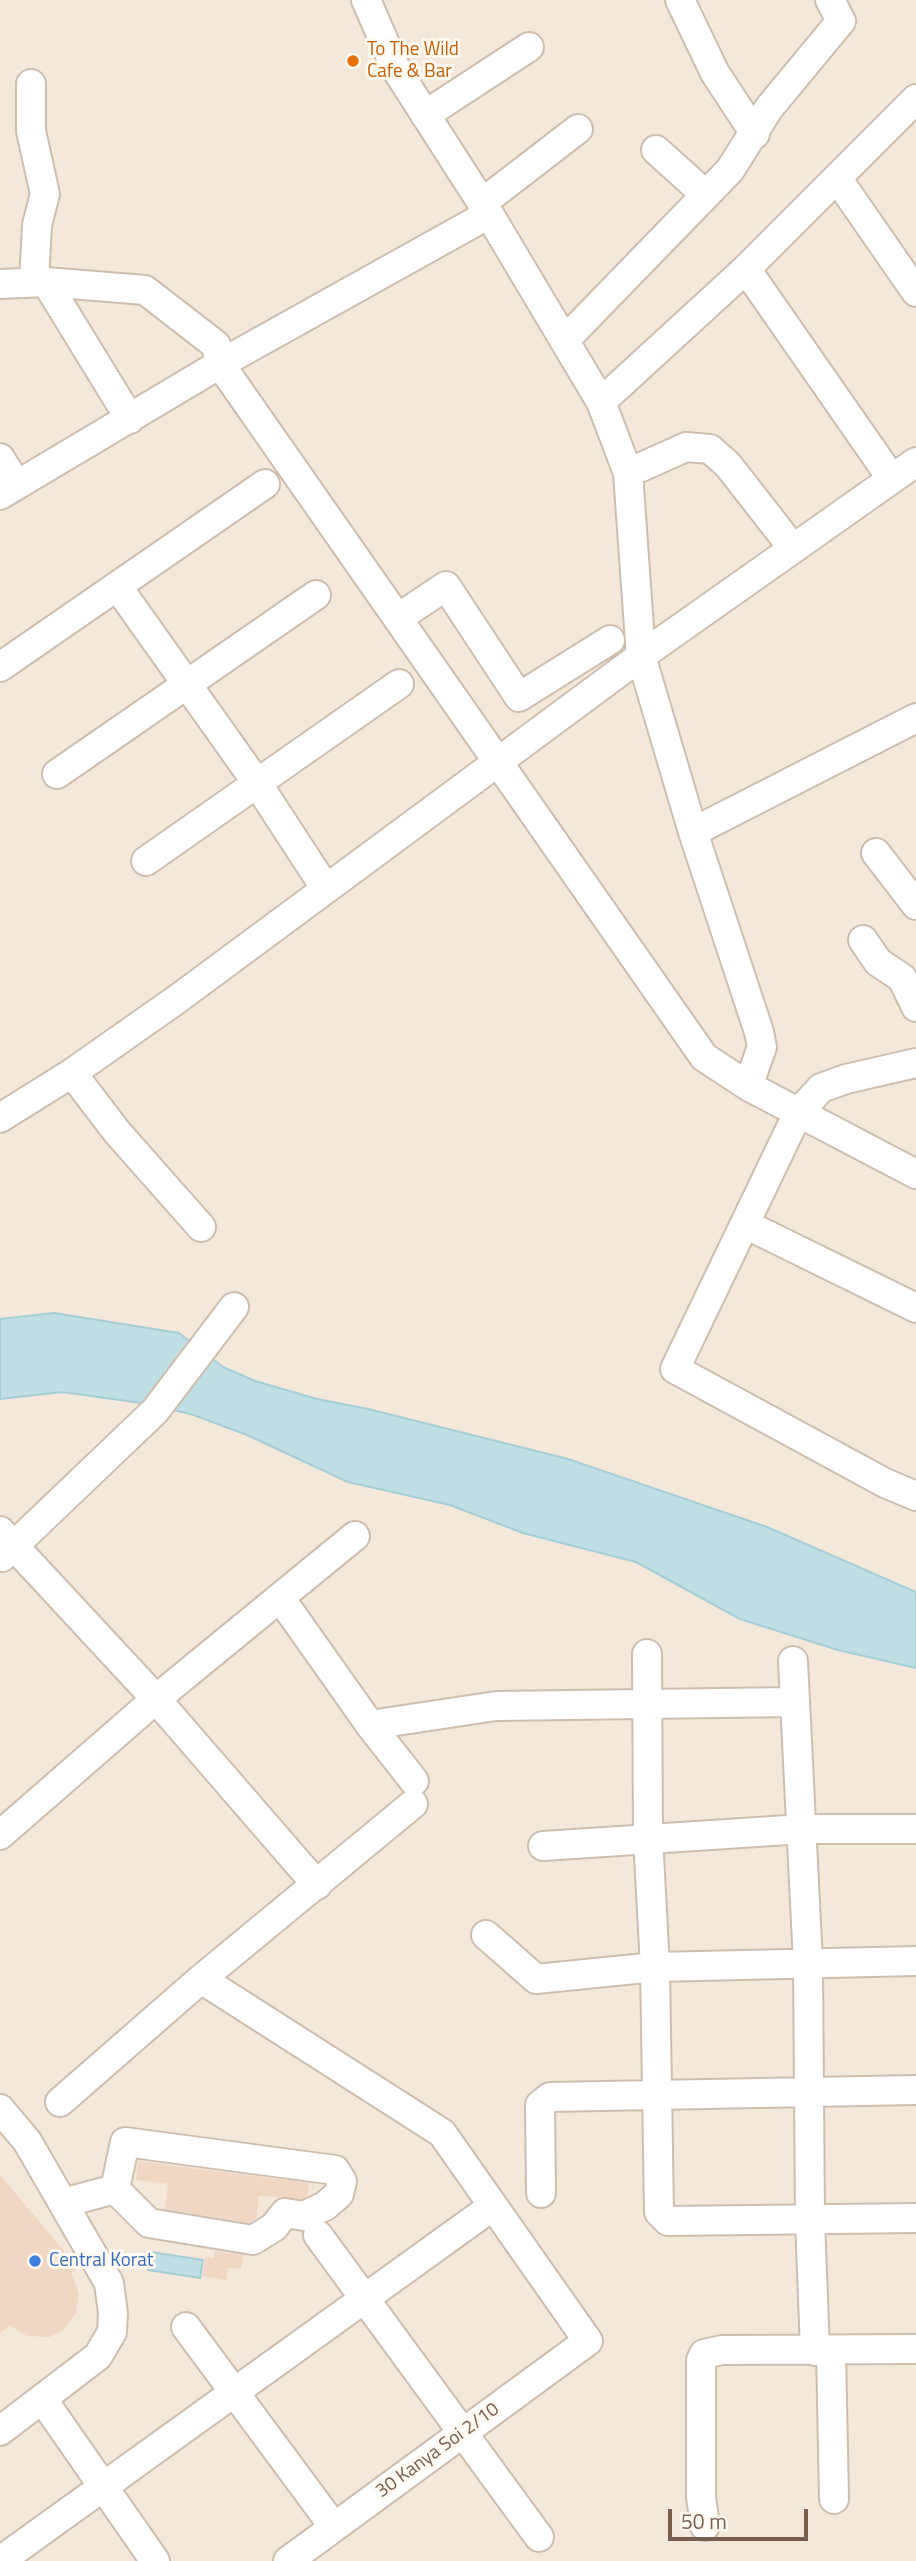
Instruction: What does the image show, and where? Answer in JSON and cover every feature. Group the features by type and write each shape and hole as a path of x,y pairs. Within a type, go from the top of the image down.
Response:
{"street":[{"path":"366,0 396,69 485,209 601,402 628,473 641,656 692,832 759,1032 762,1047 748,1086"},
{"path":"680,0 715,73 755,134"},
{"path":"565,340 730,170 769,108 841,21 831,0"},
{"path":"425,115 529,47"},
{"path":"32,84 31,131 45,194 37,225 40,282 130,419"},
{"path":"601,402 746,269 916,99"},
{"path":"0,458 8,490 485,209 578,129"},
{"path":"656,150 706,195"},
{"path":"837,178 916,292"},
{"path":"746,269 892,479"},
{"path":"0,284 40,282 145,290 216,345 220,364 704,1057 748,1086 916,1174"},
{"path":"628,473 686,447 710,449 728,465 792,547"},
{"path":"0,1118 72,1073 641,656 916,462"},
{"path":"0,667 265,484"},
{"path":"117,586 257,783 326,888"},
{"path":"398,618 446,586 519,697 610,640"},
{"path":"57,774 316,595"},
{"path":"146,861 399,684"},
{"path":"692,832 916,718"},
{"path":"876,853 916,905"},
{"path":"863,940 878,962 902,978 916,1007"},
{"path":"916,1063 846,1079 821,1088 799,1113 675,1369 916,1496"},
{"path":"72,1073 117,1132 201,1227"},
{"path":"745,1224 916,1308"},
{"path":"234,1307 206,1348 155,1411 5,1546 156,1699 317,1885"},
{"path":"0,1835 156,1699 281,1599 355,1535"},
{"path":"60,2102 201,1979 317,1885 414,1792 370,1724 281,1599"},
{"path":"647,1654 659,2212 662,2218 668,2221 916,2218"},
{"path":"793,1661 808,1963 810,2220 834,2499"},
{"path":"370,1724 496,1706 794,1702"},
{"path":"543,1846 803,1829 916,1829"},
{"path":"486,1935 536,1979 654,1967 916,1961"},
{"path":"0,2561 494,2206 442,2133 201,1979"},
{"path":"541,2193 540,2105 544,2099 916,2090"},
{"path":"0,2109 27,2141 109,2283 112,2332 98,2356 0,2431"},
{"path":"125,2142 335,2170 342,2181 340,2193 325,2206 304,2216 285,2213 274,2227 253,2240 210,2245 149,2223 115,2189 125,2142"},
{"path":"63,2203 115,2189"},
{"name":"30 Kanya Soi 2/10","path":"288,2561 588,2341 494,2206"},
{"path":"318,2235 539,2536"},
{"path":"186,2327 334,2527"},
{"path":"705,2526 701,2497 701,2360 704,2354 722,2350 916,2349"},
{"path":"43,2400 105,2485 155,2561"}],"shaded area":[{"path":"0,0 916,0 916,2561 0,2561"}],"water":[{"path":"54,1313 179,1333 223,1367 255,1381 317,1399 368,1409 568,1459 767,1527 916,1592 916,1668 838,1650 740,1619 636,1562 523,1533 450,1505 348,1482 247,1435 191,1414 141,1403 62,1392 0,1399 0,1319"},
{"path":"151,2252 203,2260 200,2278 148,2270"}],"building":[{"path":"138,2161 309,2183 308,2196 302,2199 259,2196 256,2219 250,2223 165,2209 168,2184 136,2180"},
{"name":"Central Korat","path":"0,2175 64,2251 75,2270 71,2273 79,2294 76,2313 63,2330 50,2337 27,2336 10,2325 0,2333"},
{"path":"215,2251 243,2255 241,2269 228,2268 226,2280 202,2276 205,2257 214,2258"}],"place":[{"name":"To The Wild Cafe & Bar","path":"353,61"},
{"name":"Central Korat","path":"35,2261"}]}
